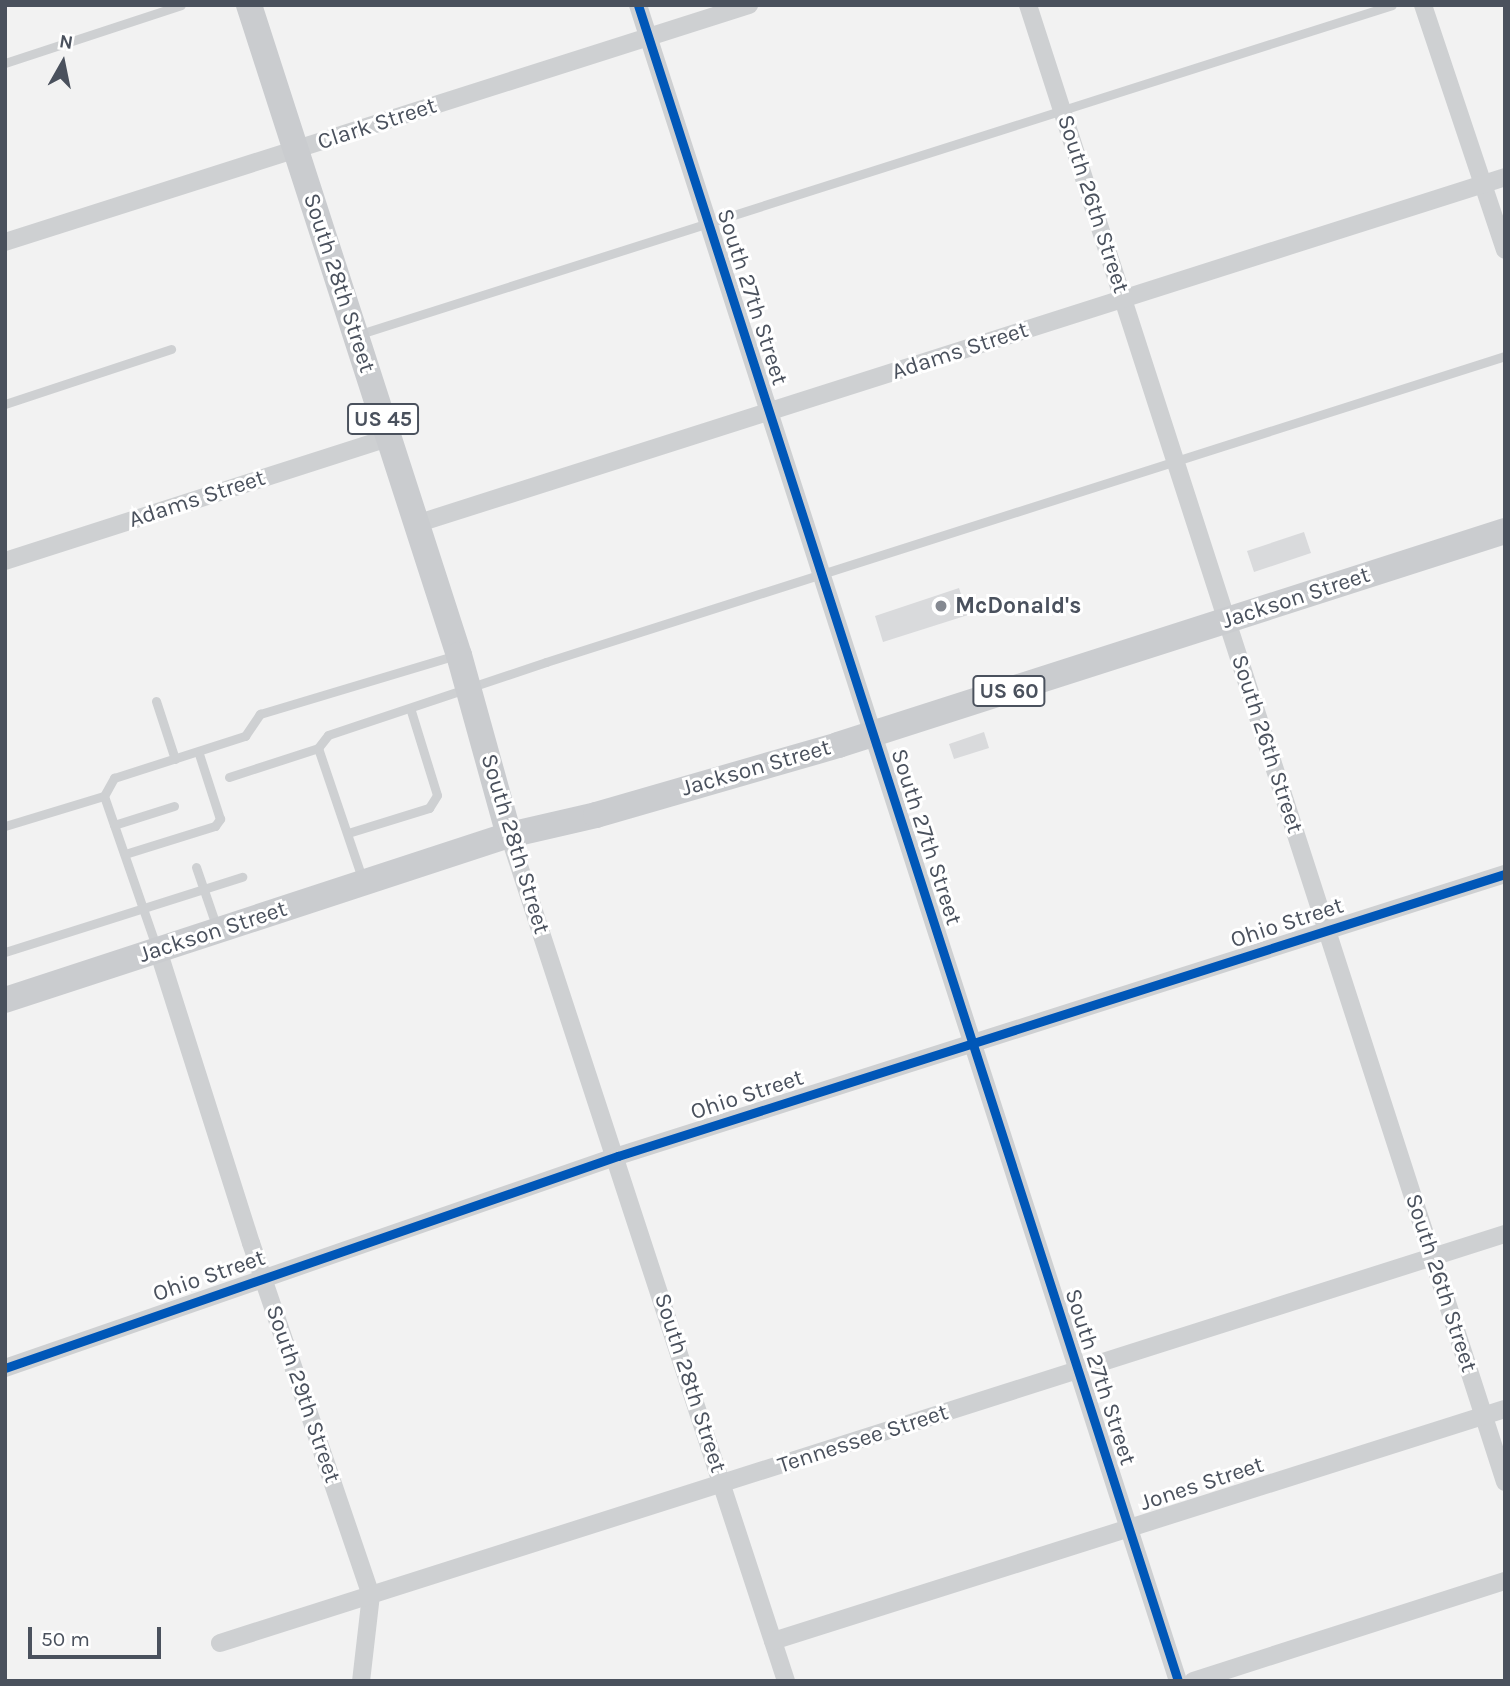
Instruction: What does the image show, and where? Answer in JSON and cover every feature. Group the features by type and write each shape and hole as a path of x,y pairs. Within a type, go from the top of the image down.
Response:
{"main road":[{"name":"South 28th Street","path":"249,5 459,654 509,835"},
{"name":"Jackson Street","path":"5,1000 509,835 596,815 873,734 1505,531"}],"street":[{"name":"South 27th Street","path":"638,5 1178,1681"},
{"name":"Clark Street","path":"5,242 749,5"},
{"name":"South 26th Street","path":"1028,5 1505,1482"},
{"path":"1423,5 1505,250"},
{"name":"Adams Street","path":"416,524 1505,177"},
{"name":"Adams Street","path":"5,561 389,438"},
{"name":"South 28th Street","path":"509,835 618,1156 786,1681"},
{"name":"Ohio Street","path":"5,1368 618,1156 1505,874"},
{"name":"South 29th Street","path":"158,950 262,1278 371,1595 362,1681"},
{"name":"Tennessee Street","path":"220,1643 1505,1234"},
{"name":"Jones Street","path":"773,1641 1505,1409"},
{"path":"1193,1681 1505,1581"}],"lane":[{"path":"5,63 181,5"},
{"path":"356,335 1392,5"},
{"path":"5,404 171,349"},
{"path":"229,777 318,748 328,735 821,574 1505,356"},
{"path":"5,826 104,796 114,778 245,736 260,715 459,654"},
{"path":"156,701 175,759"},
{"path":"348,833 429,808 437,795 411,710"},
{"path":"318,748 364,883"},
{"path":"125,854 188,840 215,826 220,819 207,796 198,751"},
{"path":"104,796 158,950"},
{"path":"114,825 173,806"},
{"path":"196,867 218,930"},
{"path":"5,952 242,877"}],"building":[{"path":"1304,532 1311,553 1254,572 1247,551"},
{"path":"959,588 968,615 883,642 875,616"},
{"path":"984,732 989,748 954,759 949,744"}],"cycle path":[{"path":"638,5 1178,1681"},
{"path":"5,1368 618,1156 1505,874"}],"place":[{"name":"McDonald's","path":"941,606"}]}
